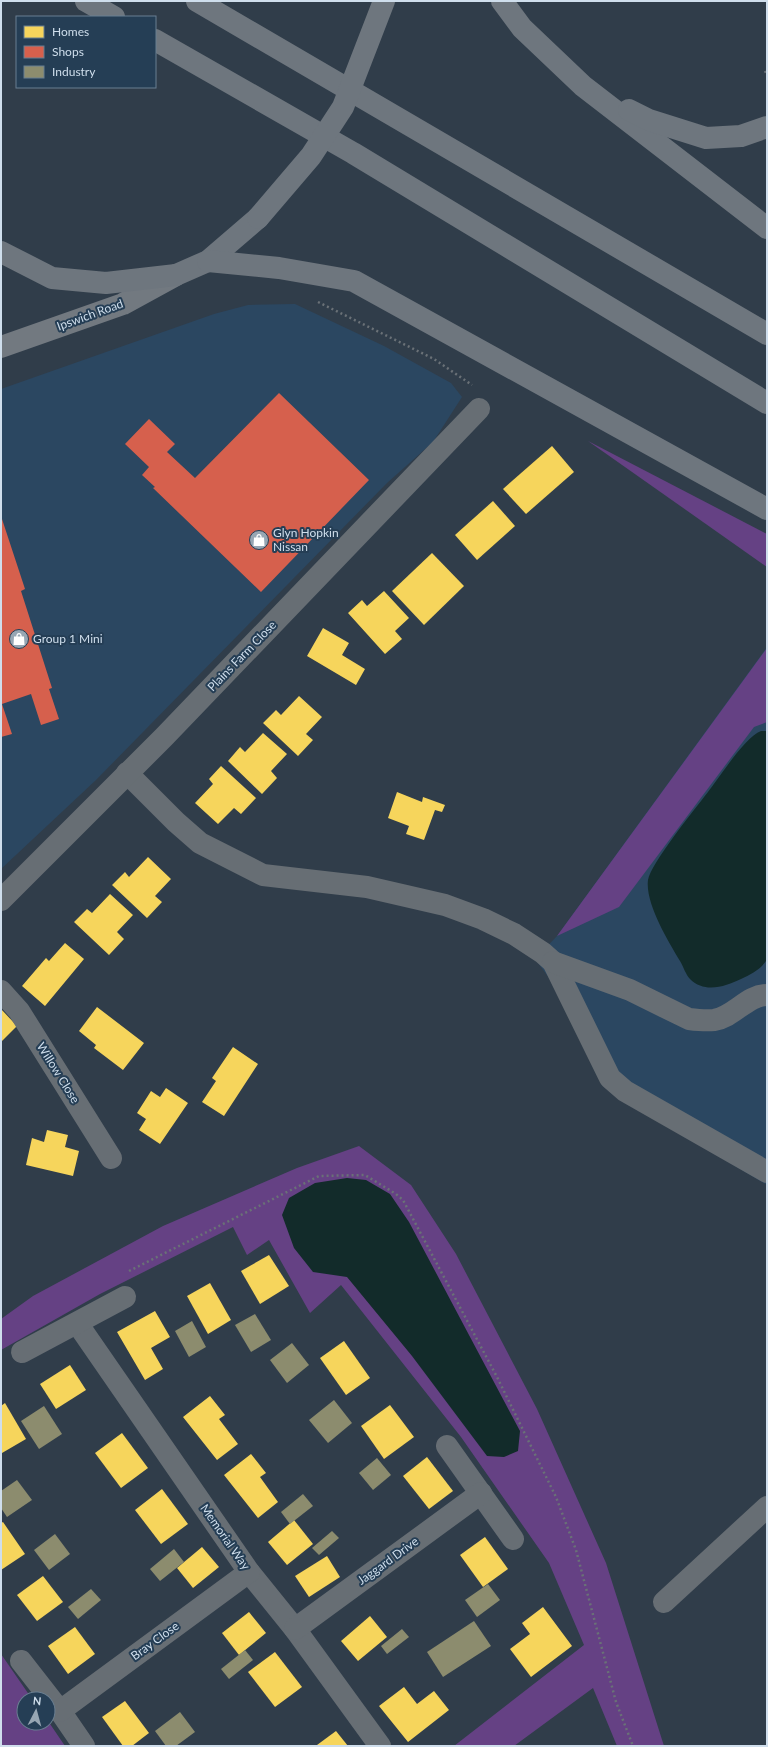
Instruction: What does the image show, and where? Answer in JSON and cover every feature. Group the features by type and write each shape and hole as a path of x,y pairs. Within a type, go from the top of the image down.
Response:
{"highway":[{"path":"86,1 112,16"},
{"path":"197,1 767,334"},
{"path":"1,252 52,278 106,283 176,275 208,261 258,218 311,156 343,107 384,1"},
{"path":"502,1 522,28 583,86 767,228"},
{"path":"156,41 353,152 767,403"},
{"path":"583,86 649,120 706,138 741,136 767,127"},
{"path":"208,261 280,268 354,281 767,508"}],"main road":[{"name":"Ipswich Road","path":"1,347 123,304 176,275"}],"street":[{"name":"Plains Farm Close","path":"1,900 127,773 164,738 479,409"},
{"path":"127,773 176,822 200,843 263,875 367,887 445,905 514,934 543,953 553,962 610,1078 625,1091 767,1172"},
{"path":"553,962 630,990 689,1019 715,1020 728,1014 753,998 766,993"},
{"name":"Willow Close","path":"1,991 19,1011 111,1158"},
{"path":"22,1352 125,1297"},
{"name":"Memorial Way","path":"77,1323 249,1572 295,1629 380,1746"},
{"path":"447,1446 513,1539"},
{"name":"Jaggard Drive","path":"295,1629 481,1493"},
{"path":"664,1602 767,1507"},
{"name":"Bray Close","path":"60,1711 249,1572"},
{"path":"21,1661 60,1711 84,1746"}],"path":[{"path":"765,71 767,75"},
{"path":"311,299 434,360 471,384 479,409"},
{"path":"125,1272 319,1176 365,1175 403,1200 497,1377 556,1496 576,1550 616,1702 633,1746"}],"shaded area":[{"path":"295,304 384,346 451,383 462,397 433,442 387,483 96,780 1,869 1,389 214,314 248,305"},
{"path":"588,441 767,534 767,567"},
{"path":"767,647 767,1185 618,1096 555,986 535,959 557,936"},
{"path":"767,648 767,722 754,727 619,907 557,936"},
{"path":"761,731 767,731 767,959 765,963 756,971 735,982 716,987 702,986 696,984 690,979 658,922 650,900 648,880 657,861 674,836 733,758 748,741"},
{"path":"359,1146 411,1185 456,1254 537,1409 606,1563 664,1746 617,1746 593,1688 514,1746 454,1746 584,1645 549,1563 461,1437 341,1285 310,1313 269,1240 247,1255 233,1227 100,1294 1,1350 1,1319 33,1296 163,1226 297,1168"},
{"path":"347,1178 366,1180 390,1194 409,1222 520,1431 518,1451 504,1457 487,1456 412,1356 347,1277 313,1272 294,1248 282,1215 289,1198 315,1183"},
{"path":"1,1654 26,1691 16,1691 16,1731 55,1731 65,1746 1,1746"}],"building: Homes":[{"path":"552,446 574,472 526,514 503,489"},
{"path":"493,501 515,526 477,560 455,535"},
{"path":"432,553 464,586 424,625 392,591"},
{"path":"384,591 409,618 395,631 402,639 385,654 348,613 362,600 367,606"},
{"path":"323,628 349,643 342,655 365,669 356,685 307,656"},
{"path":"299,696 322,717 306,734 313,740 298,756 263,723 276,710 281,715"},
{"path":"263,733 287,754 271,771 277,778 262,794 228,761 240,747 245,752"},
{"path":"221,766 256,798 241,814 234,808 218,824 195,803 213,784 209,779"},
{"path":"397,792 422,802 423,797 445,805 442,812 435,810 424,840 406,834 409,826 388,818"},
{"path":"148,857 171,879 155,896 162,902 147,918 112,885 125,872 129,877"},
{"path":"110,894 133,915 117,932 124,939 109,955 74,922 87,909 92,913"},
{"path":"65,943 84,959 45,1006 22,986 46,958 49,961"},
{"path":"97,1007 144,1043 123,1070 94,1048 96,1045 79,1031"},
{"path":"1,1009 17,1026 1,1042"},
{"path":"233,1047 258,1064 224,1116 202,1102 216,1081 212,1078"},
{"path":"166,1088 188,1103 160,1144 139,1130 146,1119 137,1113 151,1091 160,1097"},
{"path":"47,1130 68,1135 65,1147 79,1151 73,1176 26,1165 32,1138 44,1142"},
{"path":"269,1255 289,1286 260,1304 241,1271"},
{"path":"210,1283 231,1320 208,1334 187,1296"},
{"path":"155,1311 170,1337 151,1348 163,1369 145,1380 117,1332"},
{"path":"344,1341 370,1378 346,1395 320,1358"},
{"path":"70,1365 86,1390 56,1409 40,1384"},
{"path":"210,1396 225,1415 219,1419 238,1444 217,1460 183,1417"},
{"path":"5,1403 26,1439 2,1453 1,1406"},
{"path":"390,1405 414,1437 384,1459 361,1426"},
{"path":"122,1433 148,1468 121,1488 95,1453"},
{"path":"251,1454 266,1473 260,1477 278,1502 258,1518 224,1475"},
{"path":"427,1457 453,1491 429,1509 403,1476"},
{"path":"162,1489 188,1524 161,1544 135,1510"},
{"path":"294,1520 313,1544 287,1565 268,1542"},
{"path":"3,1522 25,1554 1,1570 1,1523"},
{"path":"485,1537 508,1569 483,1587 460,1555"},
{"path":"202,1547 219,1567 193,1588 177,1568"},
{"path":"327,1556 340,1577 309,1597 295,1576"},
{"path":"43,1576 63,1602 37,1621 17,1595"},
{"path":"543,1607 572,1646 531,1677 510,1649 530,1634 522,1623"},
{"path":"249,1612 266,1633 239,1655 222,1633"},
{"path":"370,1616 387,1637 358,1661 341,1641"},
{"path":"75,1627 95,1654 68,1674 48,1646"},
{"path":"275,1652 302,1687 275,1707 248,1672"},
{"path":"404,1687 417,1704 434,1691 449,1710 408,1742 379,1706"},
{"path":"125,1701 149,1733 132,1746 123,1746 102,1717"},
{"path":"336,1731 348,1746 317,1745"}],"building: Shops":[{"name":"Glyn Hopkin Nissan","path":"279,393 369,480 261,592 153,488 155,487 142,475 149,467 125,444 149,419 175,444 167,452 195,478"},
{"name":"Group 1 Mini","path":"1,516 25,589 21,591 52,688 49,689 59,719 41,725 31,694 2,704 12,734 1,737"}],"building: Industry":[{"path":"255,1314 271,1340 251,1352 235,1325"},
{"path":"192,1321 206,1347 189,1357 175,1331"},
{"path":"292,1343 309,1365 287,1383 270,1360"},
{"path":"334,1400 352,1423 328,1443 309,1420"},
{"path":"44,1406 62,1434 39,1449 21,1421"},
{"path":"377,1458 391,1475 373,1490 359,1473"},
{"path":"17,1480 32,1500 7,1517 1,1508 1,1491"},
{"path":"303,1494 313,1506 290,1524 281,1512"},
{"path":"332,1531 339,1538 319,1555 312,1548"},
{"path":"55,1534 70,1554 49,1570 34,1550"},
{"path":"174,1549 184,1562 160,1581 150,1569"},
{"path":"488,1584 500,1600 477,1617 465,1600"},
{"path":"91,1589 101,1600 78,1619 68,1607"},
{"path":"474,1621 491,1646 443,1677 427,1652"},
{"path":"402,1629 409,1637 387,1654 381,1646"},
{"path":"245,1650 253,1660 229,1679 221,1669"},
{"path":"180,1712 195,1732 176,1746 166,1746 155,1731"}],"place":[{"name":"Glyn Hopkin Nissan","path":"259,540"},
{"name":"Group 1 Mini","path":"19,639"}]}
